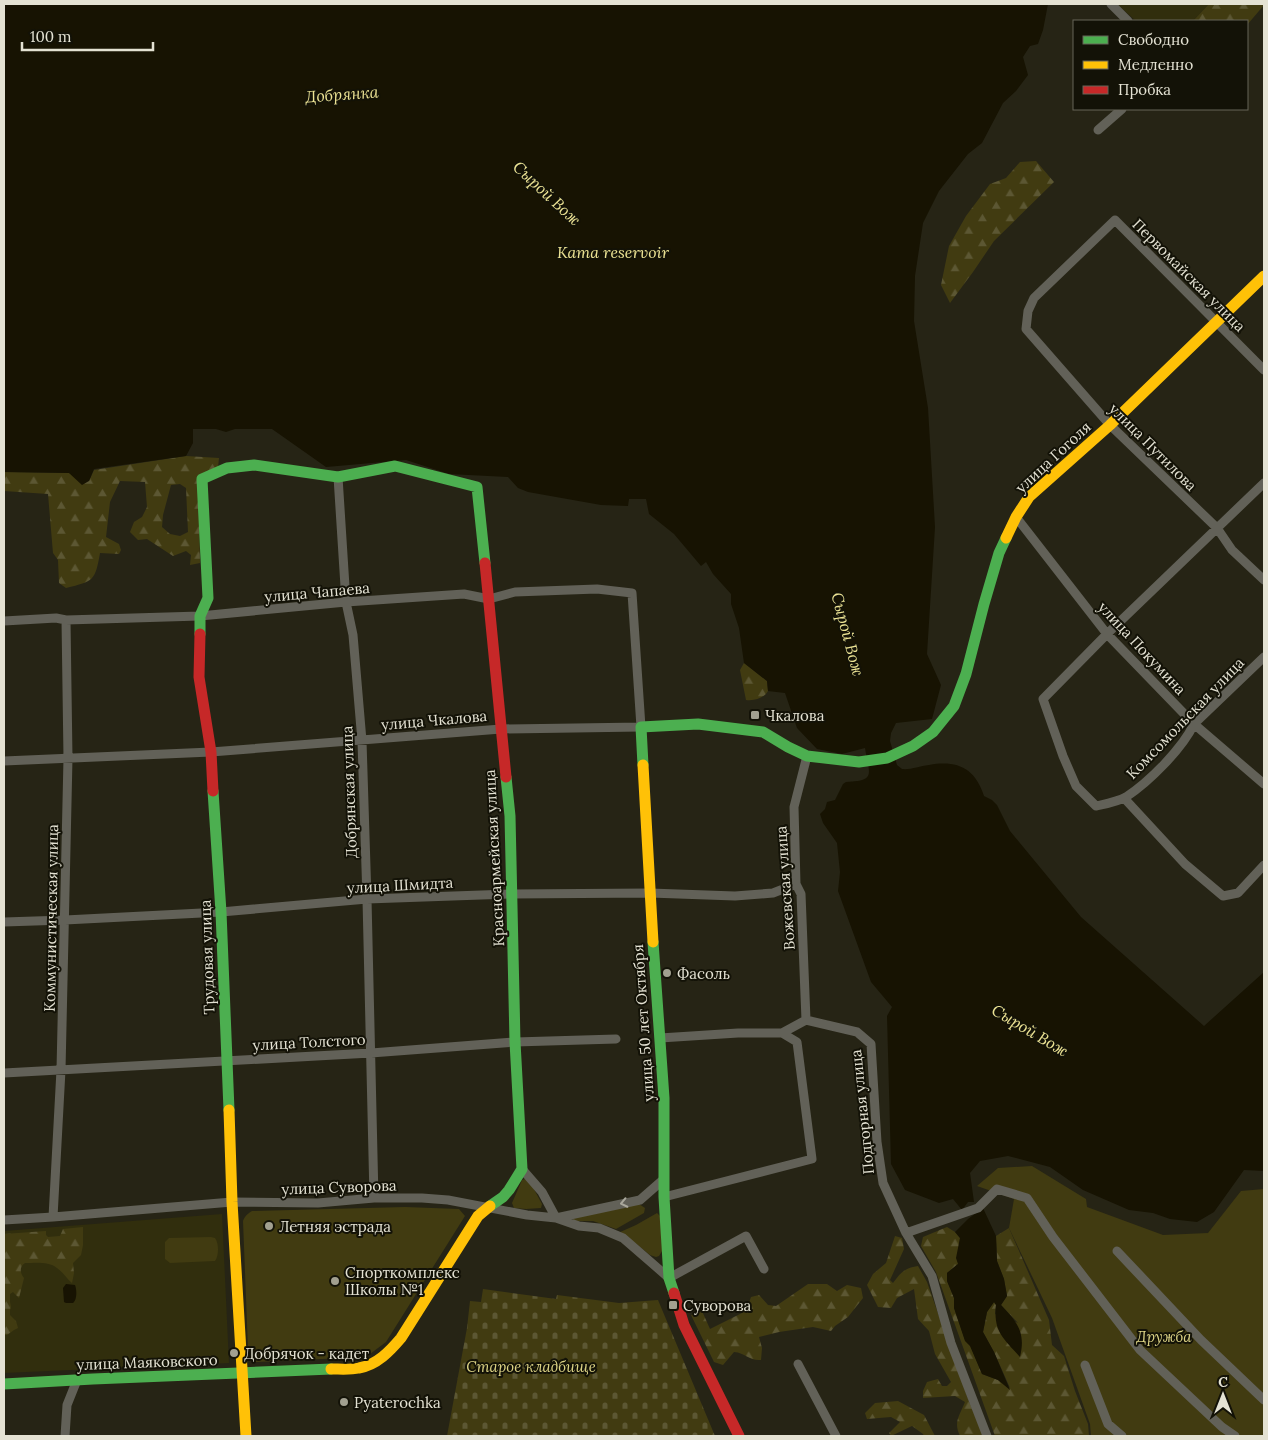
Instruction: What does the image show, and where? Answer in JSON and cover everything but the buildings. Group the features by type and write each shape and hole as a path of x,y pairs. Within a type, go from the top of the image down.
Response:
{"street":[{"path":"1111,4 1127,20"},
{"path":"1098,130 1121,110"},
{"name":"Первомайская улица","path":"1026,329 1028,311 1034,298 1116,220 1264,370"},
{"name":"улица Гоголя","path":"859,762 878,760 902,752 932,732 954,706 966,674 984,604 1000,553 1016,517 1029,497 1110,425 1264,276"},
{"name":"улица Путилова","path":"1026,329 1110,425 1217,528 1232,550 1264,580"},
{"name":"Трудовая улица","path":"246,1436 232,1202 221,912 211,752 199,677 200,616 208,598 202,479 226,468 254,465 338,477"},
{"name":"Красноармейская улица","path":"338,477 395,466 476,487 510,816 515,1042 522,1169"},
{"name":"Добрянская улица","path":"338,477 346,602 353,635 362,741 368,899 374,1198"},
{"path":"1264,483 1042,699 1076,786 1096,806 1124,798 1185,864 1222,896 1238,893 1264,864"},
{"name":"улица Покумина","path":"1016,517 1107,634 1194,724 1264,784"},
{"name":"улица Чапаева","path":"4,621 56,618 66,620 200,616 346,602 464,594 489,599 515,592 597,589 632,593"},
{"name":"улица 50 лет Октября","path":"632,593 664,1098 664,1198 669,1278 684,1326 739,1436"},
{"name":"Коммунистическая улица","path":"53,1217 61,1070 65,920 68,758 66,620"},
{"name":"Комсомольская улица","path":"1124,798 1151,777 1188,737 1194,724 1264,657"},
{"name":"улица Чкалова","path":"4,761 211,752 501,729 641,727 698,724 763,732 807,756 859,762"},
{"name":"Вожевская улица","path":"806,1020 801,894 796,884 794,807 807,756"},
{"name":"улица Шмидта","path":"4,922 221,912 368,899 512,894 650,893 735,896 773,893 796,884"},
{"path":"660,1038 738,1033 782,1033 806,1020"},
{"name":"Подгорная улица","path":"806,1020 857,1032 871,1044 877,1142 883,1183 906,1233 932,1276 952,1343 987,1436"},
{"path":"664,1198 812,1159 797,1042 782,1033"},
{"name":"улица Толстого","path":"4,1073 371,1053 515,1042 616,1039"},
{"path":"522,1169 542,1192 556,1218 579,1226 599,1228 622,1238 669,1278 746,1236 764,1269"},
{"name":"улица Маяковского","path":"4,1384 359,1368 370,1365 376,1362 401,1338 478,1216 509,1190 522,1169"},
{"name":"улица Суворова","path":"4,1220 232,1202 318,1203 374,1198 433,1198 556,1218 640,1200 664,1179"},
{"path":"906,1233 978,1208 997,1189 1026,1198 1053,1237 1140,1350 1222,1427 1236,1436"},
{"path":"1117,1251 1201,1340 1264,1400"},
{"path":"798,1364 836,1436"},
{"path":"1085,1365 1108,1424 1122,1436"},
{"path":"65,1436 66,1405 77,1380"}],"shaded area":[{"path":"1117,4 1209,4 1194,20 1135,20"},
{"path":"222,1214 229,1363 4,1373 4,1231"}],"green space":[{"path":"1209,4 1264,4 1248,24 1248,20 1194,20"},
{"path":"1036,161 1054,182 994,241 950,303 941,285 949,246 966,216 990,184 1006,178 1020,162"},
{"path":"186,456 219,458 218,467 198,478 200,563 190,565 191,555 186,551 173,556 147,539 138,540 130,532 134,522 142,517 147,507 145,482 120,481 110,502 106,537 119,544 121,550 119,554 100,553 94,575 82,584 66,588 59,583 58,560 53,553 48,494 4,491 4,472 69,473 89,481 94,470","holes":["180,484 186,488 188,532 180,536 170,534 162,527 163,515 171,485"]},
{"path":"744,663 767,681 768,691 764,696 753,700 746,700 740,670"},
{"name":"Дружба","path":"1032,1166 1086,1199 1087,1207 1163,1235 1208,1233 1241,1191 1264,1189 1264,1436 1091,1436 1090,1424 1052,1318 1009,1228 1014,1199 977,1186 998,1168"},
{"path":"522,1180 529,1180 542,1204 541,1208 514,1208 512,1203"},
{"path":"639,1204 645,1208 644,1213 616,1229 593,1221 573,1221 573,1218"},
{"name":"Спорткомплекс Школы №1","path":"405,1207 459,1209 465,1216 386,1342 366,1357 256,1362 248,1349 243,1221 246,1215 252,1211"},
{"path":"657,1213 661,1217 662,1251 656,1257 650,1255 634,1242 618,1233"},
{"path":"83,1227 83,1245 81,1255 73,1263 72,1283 50,1264 25,1263 22,1266 21,1272 24,1278 19,1298 13,1292 10,1294 10,1315 16,1321 18,1328 4,1335 4,1234 46,1231 48,1237 60,1236 63,1229"},
{"path":"947,1227 960,1238 958,1264 947,1273 947,1281 954,1298 954,1308 965,1340 970,1345 982,1374 998,1380 1010,1388 983,1332 987,1312 994,1302 996,1305 995,1314 1018,1323 1001,1305 1007,1296 1004,1279 997,1261 996,1236 1009,1228 1049,1320 1052,1345 1064,1356 1088,1424 1089,1436 995,1436 936,1272 921,1246 923,1237"},
{"path":"895,1236 902,1238 904,1249 890,1280 893,1283 904,1271 918,1266 927,1282 983,1436 960,1436 957,1423 965,1402 955,1396 923,1398 923,1391 927,1382 938,1379 942,1386 947,1386 951,1382 935,1354 929,1331 918,1319 914,1289 897,1298 891,1308 878,1307 867,1285 873,1274 886,1263"},
{"path":"169,1238 215,1238 218,1246 215,1261 170,1263 165,1259 165,1242"},
{"path":"808,1284 827,1284 837,1291 847,1285 861,1288 863,1298 848,1317 831,1331 813,1327 759,1337 762,1348 761,1360 734,1352 723,1365 714,1362 691,1315 702,1311 710,1329 746,1311 751,1297 759,1295 768,1305 776,1306"},
{"name":"Старое кладбище","path":"483,1289 556,1299 557,1295 619,1303 658,1300 715,1436 447,1436 467,1328 470,1301 481,1302"},
{"path":"898,1401 924,1415 935,1436 924,1436 912,1426 891,1436 889,1433 900,1422 891,1417 867,1419 865,1413 875,1403"}],"water":[{"name":"Kama reservoir","path":"4,4 1048,4 1038,44 1030,46 1023,57 1028,75 1016,91 1003,103 982,143 968,154 939,191 923,223 915,276 914,321 928,408 935,527 927,654 941,685 932,719 896,723 891,733 890,741 897,765 902,769 948,764 964,768 970,773 976,779 984,796 997,805 1010,831 1081,917 1204,1026 1264,972 1264,1171 1244,1170 1214,1212 1197,1222 1170,1219 1153,1213 1129,1210 1083,1190 1050,1167 1008,1156 980,1161 970,1173 974,1202 968,1202 962,1210 953,1199 939,1203 905,1190 891,1164 887,1016 892,1007 871,982 838,891 840,872 837,843 823,823 820,814 825,809 827,802 835,800 843,784 867,778 869,770 865,748 842,754 817,749 797,728 785,693 768,691 767,681 744,663 739,628 731,604 731,594 713,574 706,562 701,566 674,534 649,514 646,499 629,499 628,506 601,505 528,492 518,488 508,477 449,474 406,460 326,467 272,429 235,429 226,432 216,429 193,429 193,443 186,456 94,469 89,481 82,485 69,473 4,472"},
{"path":"983,1208 996,1236 997,1261 1004,1279 1007,1296 1001,1305 1016,1322 1021,1334 1022,1348 1020,1357 998,1329 996,1305 994,1302 987,1312 983,1332 994,1352 1010,1390 998,1380 982,1374 970,1346 965,1341 954,1308 954,1298 947,1281 947,1273 958,1264 956,1258 960,1238 955,1232"},
{"path":"66,1284 75,1285 76,1295 73,1303 64,1302 63,1288"}],"traffic: fast":[{"path":"200,634 200,616 208,598 202,479 227,468 254,465 338,477 395,466 477,487 485,563"},
{"path":"643,765 641,727 698,724 763,732 807,756 859,762 887,758 913,746 933,732 954,706 966,674 999,553 1006,538"},
{"path":"490,1206 503,1197 522,1169 515,1042 510,816 506,777"},
{"path":"213,791 221,912 229,1110"},
{"path":"653,942 664,1098 664,1197 669,1278 674,1293"},
{"path":"4,1384 331,1369"}],"traffic: slow":[{"path":"1006,538 1016,517 1029,497 1110,425 1264,276"},
{"path":"643,765 653,942"},
{"path":"229,1110 232,1202 246,1436"},
{"path":"331,1369 352,1369 372,1364 392,1348 401,1338 478,1216 490,1206"}],"traffic: jam":[{"path":"485,563 506,777"},
{"path":"200,634 199,677 211,752 213,791"},
{"path":"674,1293 684,1325 739,1436"}],"place":[{"name":"Чкалова","path":"755,715"},
{"name":"Фасоль","path":"667,973"},
{"name":"Летняя эстрада","path":"269,1226"},
{"name":"Спорткомплекс Школы №1","path":"335,1281"},
{"name":"Суворова","path":"673,1305"},
{"name":"Добрячок - кадет","path":"234,1353"},
{"name":"Pyaterochka","path":"344,1402"}],"water label":[{"name":"Добрянка","path":"342,94"},
{"name":"Сырой Вож","path":"547,193"},
{"name":"Сырой Вож","path":"848,634"},
{"name":"Сырой Вож","path":"1030,1030"}]}
